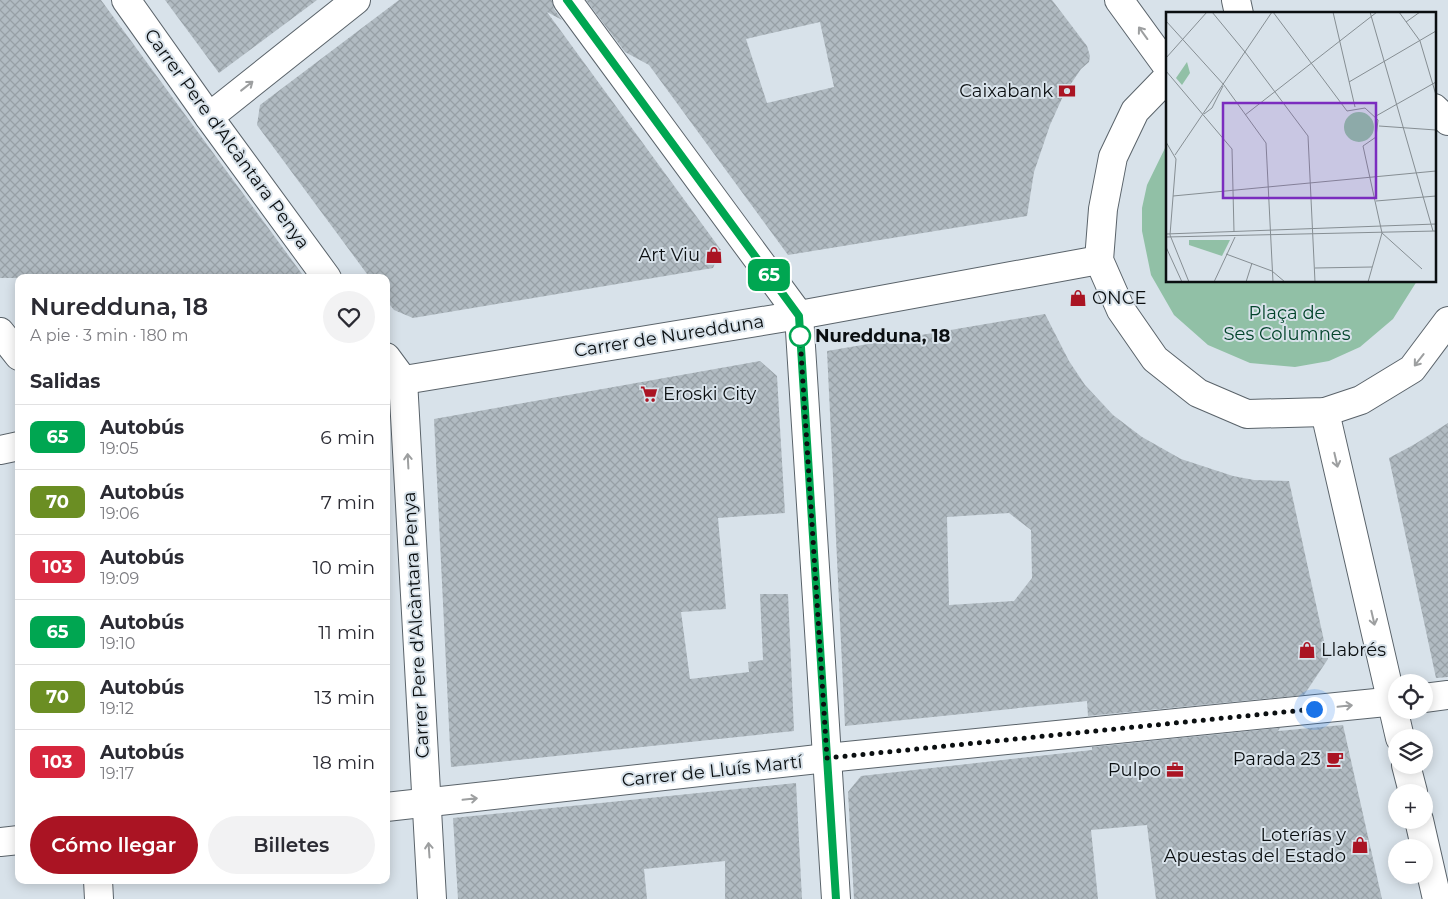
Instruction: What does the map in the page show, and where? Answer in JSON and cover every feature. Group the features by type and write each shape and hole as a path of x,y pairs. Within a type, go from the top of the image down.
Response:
{"street":[{"name":"Carrer Pere d'Alcàntara Penya","path":"126,0 324,274"},
{"path":"209,117 356,0"},
{"path":"567,0 799,316 836,899"},
{"path":"1119,0 1166,65"},
{"path":"1166,79 1136,111 1113,157 1103,209 1099,260 1121,310 1155,359 1198,393 1247,414 1325,412 1361,400 1412,369 1448,321"},
{"path":"1436,110 1448,121"},
{"name":"Carrer de Nuredduna","path":"395,381 799,316 1099,260"},
{"path":"0,332 15,351"},
{"path":"390,368 395,381"},
{"name":"Carrer Pere d'Alcàntara Penya","path":"395,381 432,899"},
{"path":"1325,412 1388,676"},
{"path":"0,450 15,447"},
{"path":"1433,697 1448,695"},
{"name":"Carrer de Lluís Martí","path":"390,807 827,758 1388,702"},
{"path":"1421,829 1437,899"},
{"path":"0,842 15,840"},
{"path":"98,884 99,899"}],"green space":[{"name":"Plaça de Ses Columnes","path":"1166,146 1166,282 1416,282 1393,319 1360,347 1329,361 1295,367 1250,363 1208,345 1174,315 1151,275 1142,231 1142,208 1147,185"}],"building":[{"path":"0,0 101,0 302,274 15,274 15,278 0,278"},
{"path":"165,0 317,0 219,73"},
{"path":"399,0 552,0 554,9 562,20 547,12 721,250 713,268 413,318 394,310 390,305 390,274 367,274 257,125 260,105"},
{"path":"586,0 1052,0 1087,46 1090,56 1089,62 1081,69 1064,94 1050,125 1034,172 1027,216 788,255 649,65 625,52","holes":["820,22 834,87 767,103 746,39"]},
{"path":"1045,314 1069,361 1085,385 1113,415 1142,437 1181,459 1233,476 1254,480 1289,481 1328,659 1304,695 1088,716 1087,701 845,726 827,351","holes":["1009,513 1031,530 1032,578 1014,601 949,605 947,517"]},
{"path":"760,361 777,376 785,513 718,518 726,609 681,612 690,679 749,672 748,662 763,660 760,594 788,594 794,731 451,767 434,419"},
{"path":"1448,423 1448,677 1436,678 1389,458"},
{"path":"1343,725 1382,899 1156,899 1147,825 1091,830 1098,899 854,899 848,792 861,776 1092,750 1092,747 1280,728 1278,731"},
{"path":"796,783 802,899 725,899 725,861 644,869 647,899 458,899 453,818"}],"bus line":[{"name":"65","path":"567,0 799,316 836,899"}],"place":[{"name":"Caixabank","path":"1067,91"},
{"name":"Art Viu","path":"714,255"},
{"name":"ONCE","path":"1078,298"},
{"name":"Nuredduna, 18","path":"800,336"},
{"name":"Eroski City","path":"649,394"},
{"name":"Llabrés","path":"1307,650"},
{"name":"Parada 23","path":"1335,759"},
{"name":"Pulpo","path":"1175,770"},
{"name":"Loterías y Apuestas del Estado","path":"1360,845"}],"route":[{"path":"800,336 827,758 1314,709"}]}
